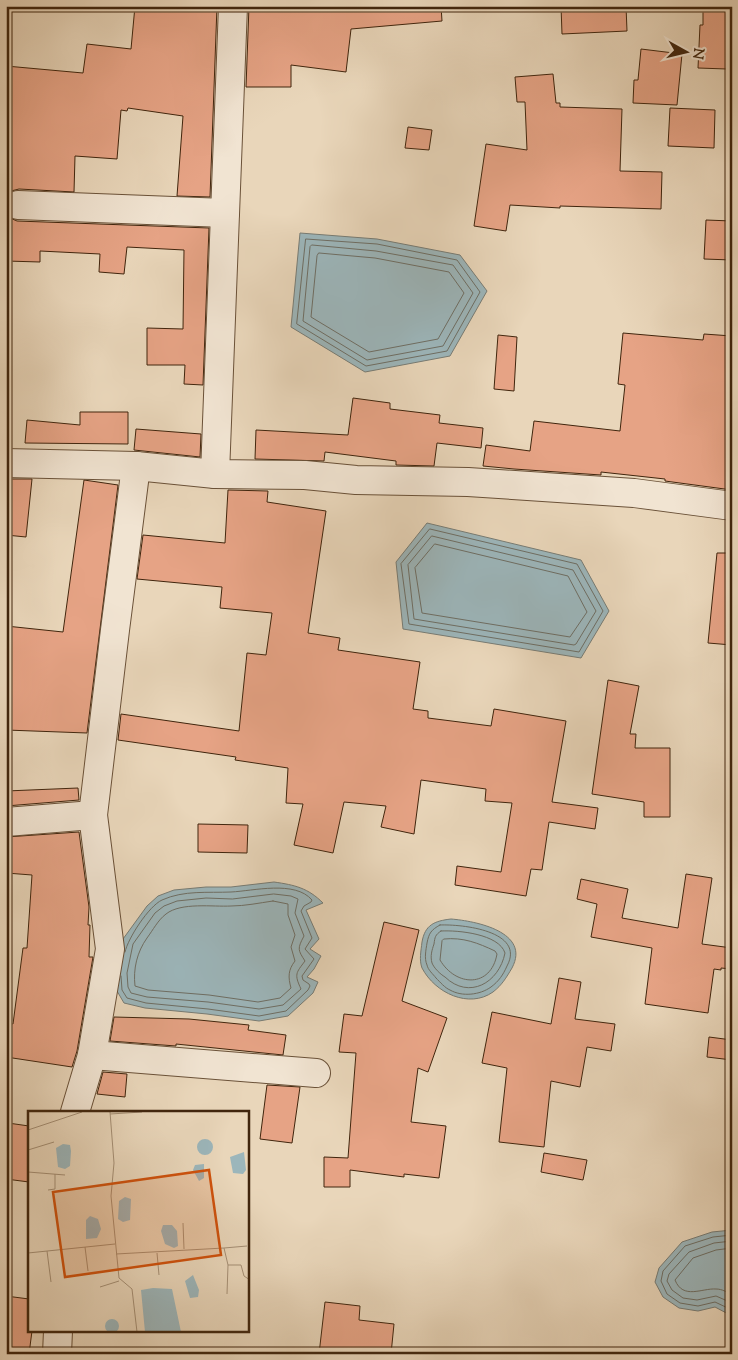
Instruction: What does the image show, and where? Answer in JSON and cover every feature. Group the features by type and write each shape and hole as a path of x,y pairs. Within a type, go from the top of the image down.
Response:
{"street":[{"path":"215,474 233,6"},
{"path":"18,205 225,213"},
{"path":"6,463 136,466 215,474 305,475 356,480 468,482 634,493 732,506"},
{"path":"75,1111 92,1055 110,949 93,815 114,630 136,466"},
{"path":"6,822 93,815"},
{"path":"92,1055 316,1073"},
{"path":"57,1354 58,1332"}],"water":[{"path":"300,233 377,239 460,255 487,291 450,356 365,372 291,327"},
{"path":"427,523 581,560 609,611 581,658 403,629 396,562"},
{"path":"274,882 301,888 323,903 306,910 319,939 310,949 321,956 307,977 318,982 313,993 288,1016 259,1021 145,1008 124,1003 117,991 121,945 123,939 147,906 158,896 174,890 231,887"},
{"path":"451,919 474,922 486,926 508,937 514,945 516,956 512,968 499,987 484,997 474,999 453,996 435,985 422,968 421,952 425,932 435,923"},
{"path":"732,1230 732,1316 715,1307 698,1311 679,1308 663,1297 655,1282 659,1268 682,1242 712,1232"}],"building":[{"path":"135,6 217,6 210,197 177,196 183,116 128,108 127,111 121,110 117,159 75,156 74,192 19,189 11,191 6,195 6,66 83,73 87,44 131,49"},
{"path":"249,6 441,6 442,21 351,29 346,72 291,65 291,87 246,87"},
{"path":"561,6 626,6 627,31 562,34"},
{"path":"703,6 731,6 727,69 698,68 700,25 703,25"},
{"path":"641,49 682,54 677,105 633,103 634,80 638,80"},
{"path":"553,74 556,103 560,103 560,107 622,109 620,171 662,172 661,209 560,206 560,208 510,205 506,231 474,226 486,144 527,150 525,102 517,102 515,77"},
{"path":"670,108 715,110 714,148 668,146"},
{"path":"408,127 432,130 429,150 405,148"},
{"path":"6,215 17,221 209,228 203,385 184,384 185,365 147,365 147,328 183,329 184,250 127,247 124,274 99,272 100,254 40,251 40,262 6,261"},
{"path":"706,220 732,221 732,260 704,259"},
{"path":"623,333 703,340 704,334 732,336 732,490 665,481 665,479 601,472 601,475 483,466 486,445 530,451 534,421 620,431 625,385 618,384"},
{"path":"498,335 517,337 514,391 494,389"},
{"path":"353,398 390,403 390,409 440,415 439,423 483,428 481,448 437,443 434,466 396,465 396,461 325,452 324,461 255,459 256,430 348,435"},
{"path":"80,412 128,412 128,444 25,443 27,420 80,425"},
{"path":"136,429 201,434 200,457 134,450"},
{"path":"6,479 32,479 26,537 6,535"},
{"path":"84,480 118,485 87,733 6,730 6,626 63,632"},
{"path":"228,490 268,491 267,502 326,511 308,633 340,638 338,650 420,662 413,709 428,711 428,718 491,726 494,709 566,721 552,802 598,808 595,829 549,822 542,870 531,869 526,896 455,885 457,866 501,872 512,803 485,801 486,789 421,780 414,834 381,827 386,806 344,802 333,853 294,845 303,804 286,803 288,768 235,760 236,757 118,740 121,714 239,731 247,653 266,655 272,613 220,608 222,587 137,579 143,535 225,543"},
{"path":"717,553 732,553 732,645 708,643"},
{"path":"608,680 639,686 630,734 636,734 635,748 670,748 670,817 644,817 644,802 592,794"},
{"path":"78,788 79,800 6,806 6,791"},
{"path":"198,824 248,825 247,853 198,852"},
{"path":"79,832 89,907 89,957 93,957 77,1051 72,1067 6,1057 6,1022 13,1024 23,948 27,948 32,875 6,873 6,837"},
{"path":"686,874 712,878 702,944 732,948 732,969 714,969 708,1013 645,1004 652,948 591,937 597,904 577,899 581,879 628,889 622,918 678,928"},
{"path":"384,922 419,930 402,1001 447,1018 428,1072 418,1068 411,1122 446,1126 439,1178 404,1174 404,1177 350,1170 350,1187 324,1187 324,1157 348,1158 356,1053 339,1052 344,1014 362,1016"},
{"path":"559,978 581,982 575,1019 615,1024 611,1051 587,1047 580,1087 551,1081 544,1147 499,1142 507,1068 482,1063 492,1012 551,1024"},
{"path":"114,1017 189,1019 249,1025 248,1030 286,1035 283,1055 176,1044 176,1046 110,1041"},
{"path":"709,1037 732,1040 732,1060 707,1057"},
{"path":"103,1072 127,1074 125,1097 97,1094"},
{"path":"267,1085 300,1087 292,1143 260,1139"},
{"path":"8,1123 28,1126 28,1182 6,1179 6,1136"},
{"path":"544,1153 587,1160 583,1180 541,1172"},
{"path":"6,1296 28,1299 28,1332 32,1332 29,1354 6,1354"},
{"path":"325,1302 360,1306 359,1320 394,1324 391,1354 319,1354"}]}
